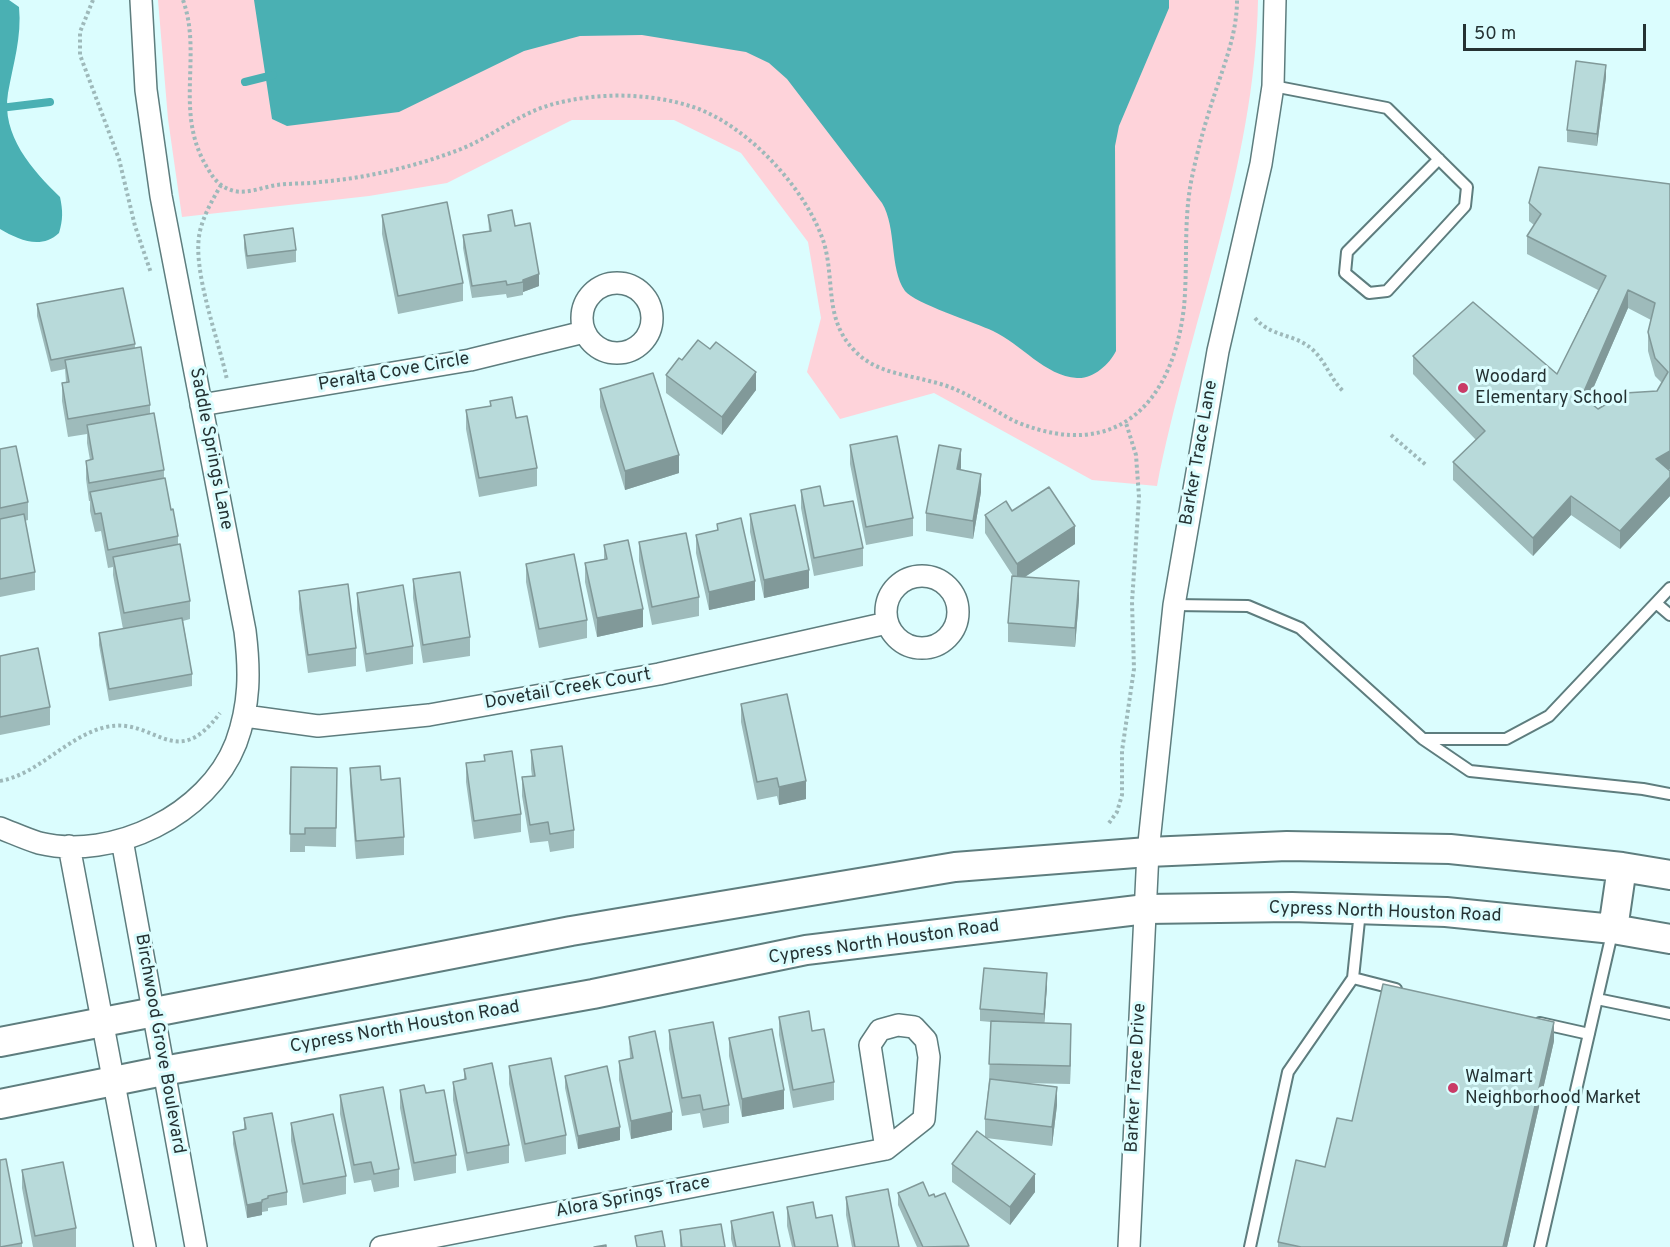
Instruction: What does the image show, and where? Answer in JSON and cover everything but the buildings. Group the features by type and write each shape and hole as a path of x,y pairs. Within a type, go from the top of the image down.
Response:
{"main road":[{"path":"0,1042 571,932 955,867 1148,852 1287,846 1450,849 1622,867 1670,875"},
{"path":"1613,929 1622,867"},
{"name":"Cypress North Houston Road","path":"0,1104 163,1071 593,994 806,950 1146,909 1360,908 1470,914 1613,929 1670,939"}],"street":[{"name":"Saddle Springs Lane","path":"0,828 39,843 69,846 98,845 122,840 155,828 186,808 216,776 235,746 245,716 250,688 245,631 161,196 146,90 141,0"},
{"name":"Barker Trace Lane","path":"1146,909 1148,852 1174,605 1218,351 1261,164 1273,86 1275,0"},
{"name":"Peralta Cove Circle","path":"201,405 470,360 584,332"},
{"name":"Dovetail Creek Court","path":"245,716 318,726 429,715 659,674 887,623"},
{"name":"Birchwood Grove Boulevard","path":"122,840 196,1247"},
{"path":"69,846 145,1247"},
{"name":"Barker Trace Drive","path":"1129,1247 1146,909"},
{"name":"Alora Springs Trace","path":"381,1247 886,1149 924,1119 929,1057 926,1040 914,1027 898,1025 880,1030 870,1045 886,1149"}],"lane":[{"path":"1273,86 1387,108 1439,159 1467,187 1465,206 1387,291 1369,293 1345,273 1347,252 1439,159"},
{"path":"1423,739 1506,739 1549,716 1670,588"},
{"path":"1656,603 1670,615"},
{"path":"1174,605 1248,606 1300,628 1423,739 1470,771 1643,789 1670,794"},
{"path":"1250,1247 1288,1072 1353,978 1360,908"},
{"path":"1540,1247 1613,929"},
{"path":"1353,978 1409,992"},
{"path":"1597,999 1670,1014"},
{"path":"1533,1021 1589,1034"}],"path":[{"path":"93,0 80,32 81,55 119,159 135,226 153,279"},
{"path":"183,0 190,22 188,90 192,123 201,157 221,184 239,192 280,185 354,178 393,170 458,150 530,113 569,101 631,96 679,103 718,118 742,133 763,153 794,190 810,214 824,244 832,314 850,347 866,361 892,372 952,388 1018,422 1043,430 1082,434 1102,431 1126,423 1141,412 1157,391 1177,340 1184,309 1186,221 1192,177 1209,111 1232,38 1237,0"},
{"path":"221,184 203,221 199,242 204,285 228,382"},
{"path":"1255,318 1269,331 1313,350 1331,378 1344,392"},
{"path":"1109,823 1117,812 1122,795 1122,751 1134,669 1132,609 1138,552 1139,486 1136,455 1126,423"},
{"path":"1391,435 1426,465"},
{"path":"0,781 18,775 70,743 105,727 129,727 170,741 196,738 210,727 223,706"}],"shaded area":[{"path":"158,0 1258,0 1254,62 1233,184 1170,425 1157,486 1092,480 934,393 840,419 807,372 821,318 808,242 741,153 674,120 572,120 447,183 369,196 182,217 168,119"}],"water":[{"path":"0,0 9,0 19,7 20,18 8,93 9,123 21,151 60,197 61,202 62,220 59,233 45,241 22,240 0,229"},
{"path":"254,0 1169,0 1169,8 1119,126 1115,146 1116,351 1105,366 1095,374 1083,378 1065,376 1044,366 993,331 932,307 911,296 900,282 890,224 882,203 787,79 769,63 746,52 642,35 580,36 524,51 399,112 287,126 272,119"}],"waterway":[{"path":"245,82 273,75"},
{"path":"0,108 50,102"}],"place":[{"name":"Woodard Elementary School","path":"1463,388"},
{"name":"Walmart Neighborhood Market","path":"1453,1088"}]}
